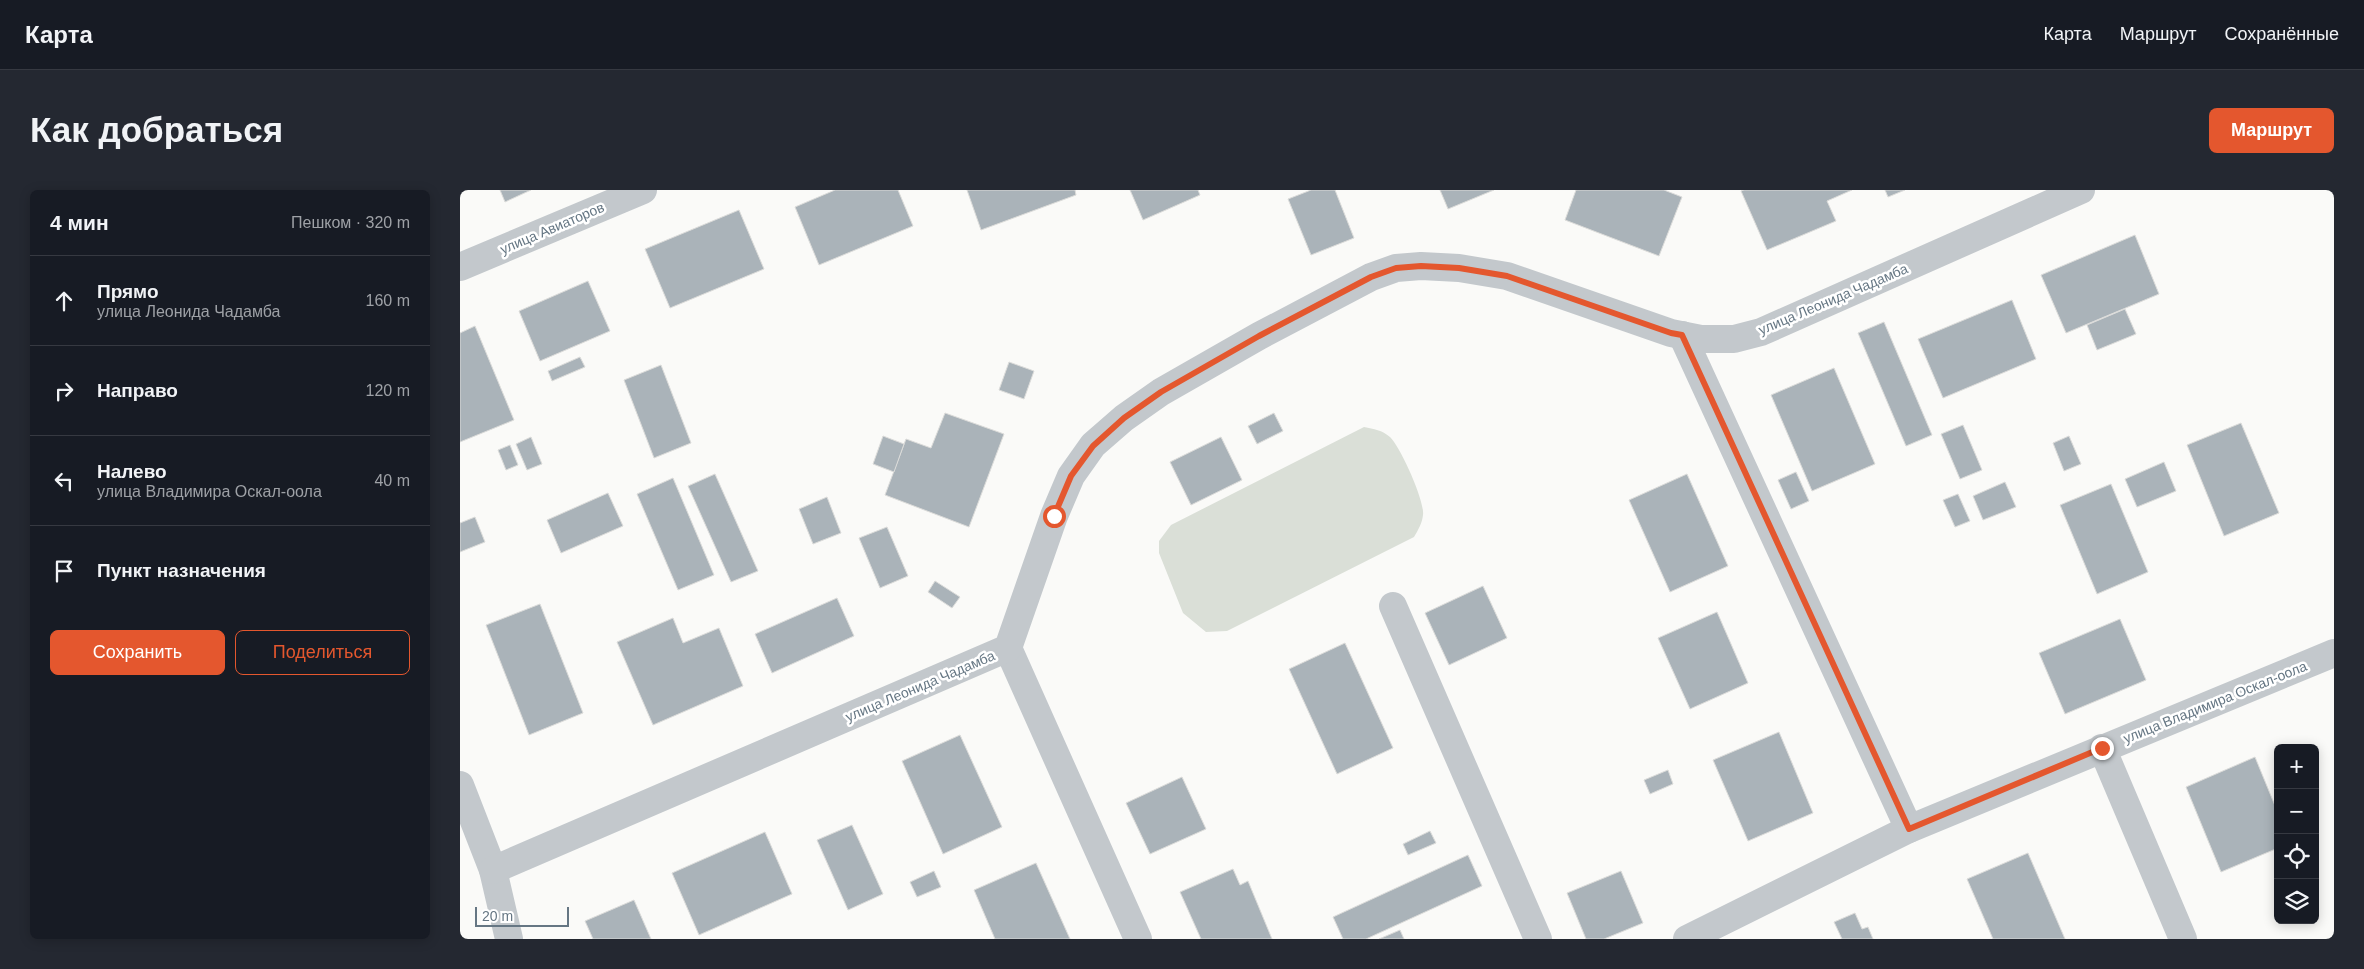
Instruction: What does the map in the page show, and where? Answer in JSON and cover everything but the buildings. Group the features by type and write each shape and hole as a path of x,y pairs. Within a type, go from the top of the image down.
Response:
{"street":[{"name":"улица Авиаторов","path":"460,267 643,190"},
{"name":"улица Леонида Чадамба","path":"492,870 1008,648 1071,476 1093,446 1124,418 1161,392 1259,336 1371,277 1396,268 1421,266 1459,268 1507,276 1682,335 1700,339 1734,339 1761,332 2081,190"},
{"path":"1682,335 1909,829"},
{"path":"1393,606 1538,939"},
{"path":"1008,648 1138,939"},
{"name":"улица Владимира Оскал-оола","path":"1687,939 1909,829 2334,653"},
{"path":"2102,748 2183,939"},
{"path":"460,785 492,870 509,939"}],"shaded area":[{"path":"1364,427 1381,431 1390,437 1400,451 1411,474 1423,508 1421,524 1414,537 1227,631 1206,632 1183,613 1159,553 1159,541 1171,525"}],"route":[{"path":"1054,516 1071,476 1093,446 1124,418 1161,392 1259,336 1371,277 1396,268 1421,266 1459,268 1507,276 1593,307 1682,335 1909,829 2102,748"}]}
